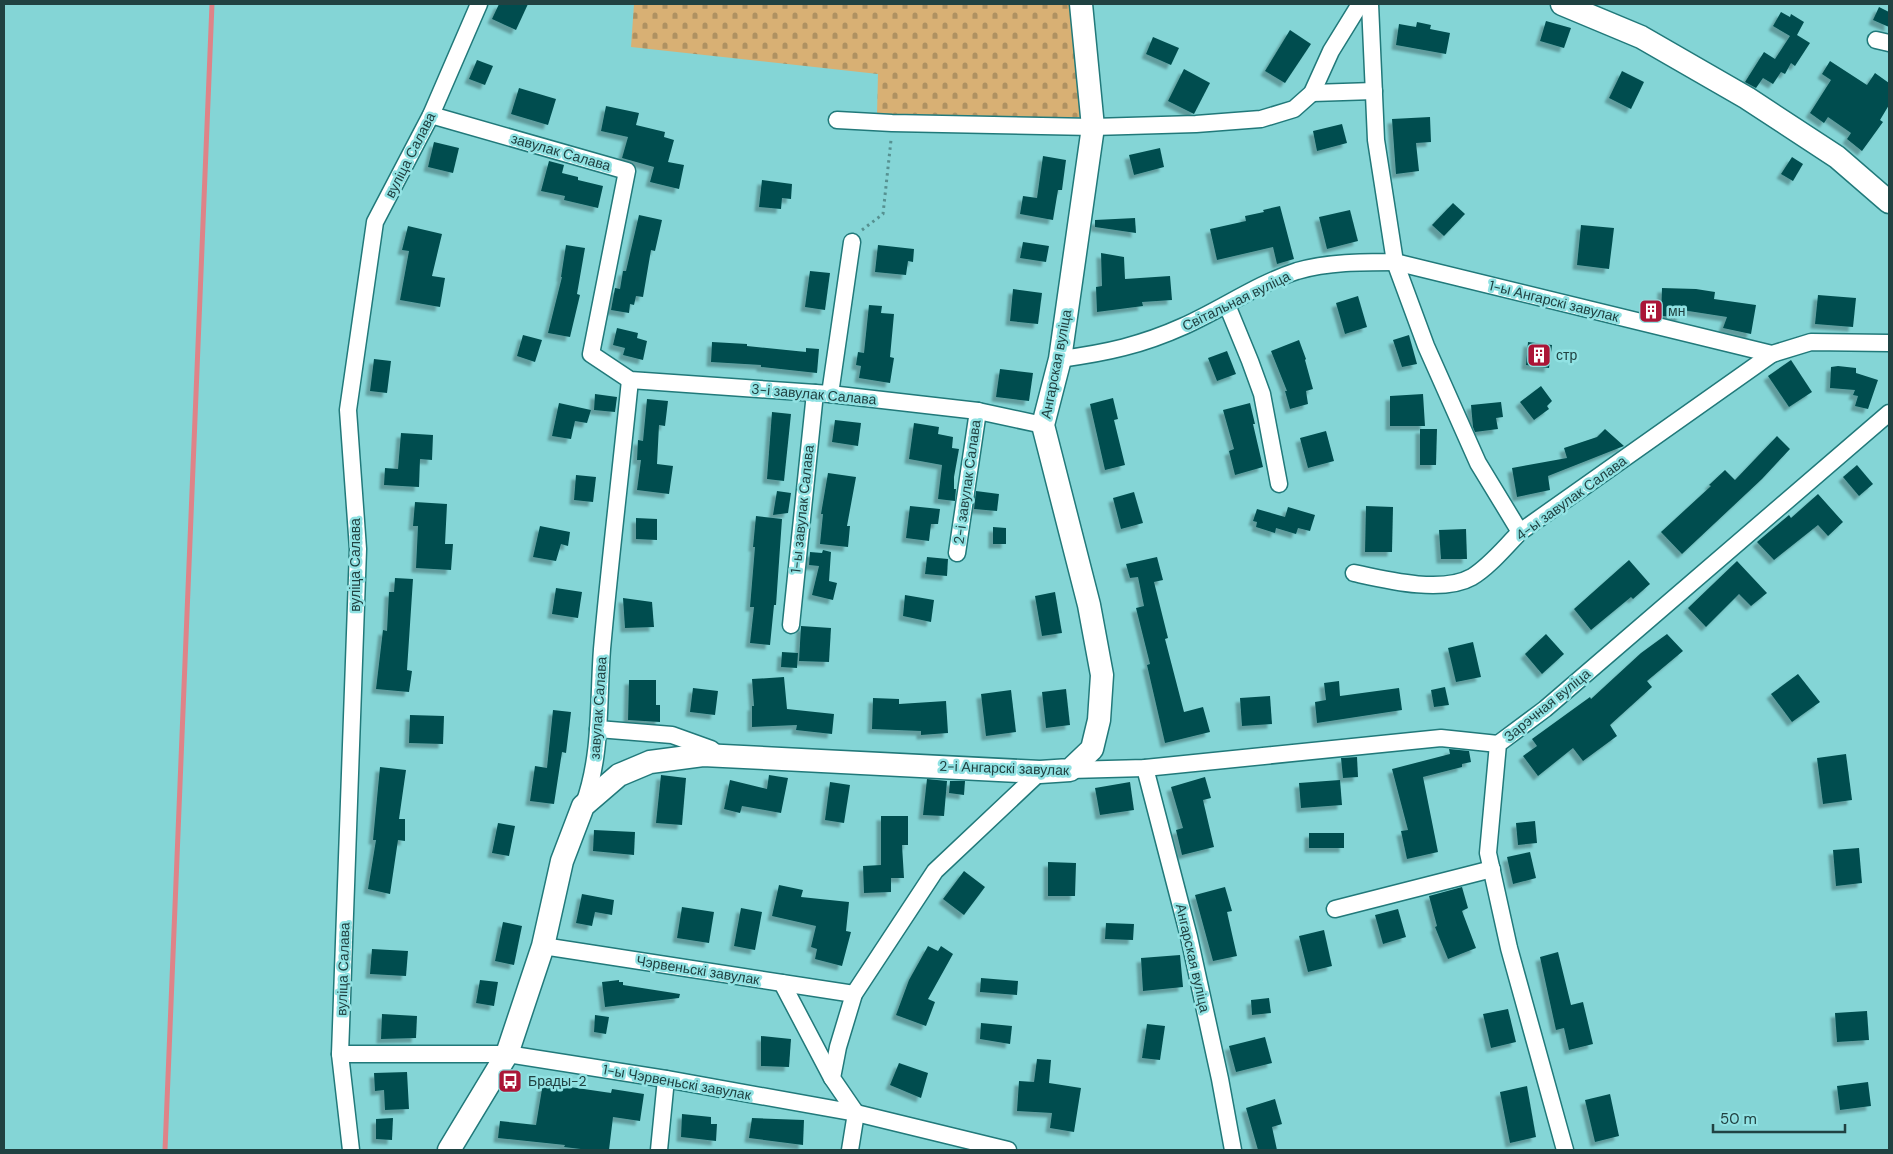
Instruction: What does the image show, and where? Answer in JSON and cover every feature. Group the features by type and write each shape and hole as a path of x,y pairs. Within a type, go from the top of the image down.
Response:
{"street":[{"name":"вуліца Салава","path":"351,1150 340,1054 358,549 348,410 375,222 431,115 479,4"},
{"name":"Ангарская вуліца","path":"1070,770 1092,749 1099,720 1102,675 1089,606 1044,425 1060,359 1093,127 1081,4"},
{"path":"837,120 1093,127 1196,124 1261,119 1294,109 1312,93 1331,51 1360,4"},
{"path":"1370,4 1376,140 1395,262 1426,346 1478,463 1520,532"},
{"path":"1562,4 1641,37 1747,98 1837,157 1889,202"},
{"path":"1312,93 1374,91"},
{"name":"завулак Салава","path":"431,115 627,171 590,354"},
{"name":"1-ы завулак Салава","path":"791,625 822,394 852,242"},
{"name":"Світальная вуліца","path":"1060,359 1104,353 1168,333 1283,276 1311,268 1362,262 1395,262"},
{"name":"1-ы Ангарскі завулак","path":"1395,262 1772,354"},
{"path":"1227,305 1262,394 1279,484"},
{"path":"1772,354 1811,342 1889,343"},
{"name":"3-і завулак Салава","path":"590,354 630,380 822,394 978,411 1044,425"},
{"name":"4-ы завулак Салава","path":"1354,573 1376,578 1436,585 1462,581 1472,577 1489,564 1520,532 1772,354"},
{"name":"завулак Салава","path":"507,1054 543,946 562,861 592,783 598,743 600,673 630,380"},
{"name":"2-і завулак Салава","path":"957,553 978,411"},
{"name":"Зарэчная вуліца","path":"1565,1150 1509,948 1488,853 1498,744 1545,710 1889,413"},
{"path":"598,729 672,735 712,749 719,756"},
{"name":"2-і Ангарскі завулак","path":"583,806 618,775 650,762 703,755 1040,772 1145,768 1442,738 1498,744"},
{"name":"Ангарская вуліца","path":"1145,768 1189,936 1220,1079 1233,1150"},
{"path":"832,1078 838,1047 854,994 935,871 1040,772"},
{"path":"1335,909 1492,869"},
{"name":"Чэрвеньскі завулак","path":"543,946 854,994"},
{"path":"782,983 832,1078 856,1113 850,1150"},
{"name":"1-ы Чэрвеньскі завулак","path":"340,1054 507,1054 666,1079 856,1113 1008,1150"},
{"path":"449,1150 507,1054"},
{"path":"659,1150 666,1079"}],"path":[{"path":"852,242 863,228 883,214 892,123"}],"green space":[{"path":"634,4 1073,4 1085,117 982,118 877,114 878,74 631,47"}],"building":[{"path":"499,4 528,4 516,30 492,19"},
{"path":"1879,7 1889,12 1889,27 1873,20"},
{"path":"1781,12 1790,17 1791,14 1804,22 1797,35 1810,43 1795,66 1791,63 1785,74 1781,72 1773,84 1763,78 1756,88 1745,82 1764,52 1775,59 1790,36 1773,26"},
{"path":"1546,21 1571,28 1564,48 1540,41"},
{"path":"1417,22 1431,25 1430,29 1450,33 1446,54 1396,45 1399,24 1416,27"},
{"path":"1290,30 1311,44 1285,83 1265,71"},
{"path":"1153,37 1179,48 1171,65 1146,54"},
{"path":"477,60 493,66 485,85 469,79"},
{"path":"1830,61 1867,85 1875,73 1889,83 1889,105 1880,120 1883,122 1862,151 1847,139 1851,133 1828,117 1824,123 1810,113 1831,80 1822,74"},
{"path":"1184,69 1210,83 1194,114 1168,101"},
{"path":"1622,71 1644,82 1631,109 1609,98"},
{"path":"519,88 556,99 548,125 511,114"},
{"path":"606,106 639,113 636,125 665,132 664,137 674,140 668,162 684,165 679,189 650,182 654,167 622,158 628,137 601,131"},
{"path":"1430,117 1431,142 1416,143 1419,171 1396,174 1392,119"},
{"path":"1342,124 1347,143 1317,151 1313,131"},
{"path":"434,142 459,148 453,173 428,167"},
{"path":"1160,148 1164,167 1134,175 1129,155"},
{"path":"1043,156 1066,160 1062,190 1058,190 1053,220 1020,214 1023,196 1037,198"},
{"path":"1792,157 1803,164 1793,181 1781,174"},
{"path":"549,161 564,165 562,173 578,177 578,180 603,186 598,208 564,200 565,196 541,191"},
{"path":"762,180 792,184 791,199 782,198 781,209 759,207"},
{"path":"1453,203 1465,214 1444,236 1432,225"},
{"path":"1280,206 1294,259 1277,264 1273,247 1217,260 1210,229 1246,221 1245,216"},
{"path":"1350,210 1358,241 1327,249 1319,217"},
{"path":"639,215 662,220 655,251 651,250 643,297 636,296 634,305 630,304 629,313 611,310 615,288 620,289 623,271 626,271"},
{"path":"1135,218 1136,233 1095,227 1095,220"},
{"path":"1581,225 1614,228 1609,269 1577,265"},
{"path":"408,226 442,234 432,276 445,278 440,307 400,300 409,251 402,250"},
{"path":"1023,242 1049,246 1046,262 1020,258"},
{"path":"566,245 585,248 577,294 580,295 570,337 548,333 562,277"},
{"path":"878,245 914,249 913,262 908,261 906,275 875,272"},
{"path":"1101,253 1124,257 1125,279 1170,276 1172,300 1142,302 1143,306 1097,312 1096,287 1102,286"},
{"path":"810,271 830,273 825,310 805,307"},
{"path":"1662,288 1696,289 1715,292 1714,299 1756,305 1751,334 1723,328 1727,317 1682,310 1681,317 1661,316"},
{"path":"1013,289 1042,293 1038,324 1010,321"},
{"path":"1818,295 1856,298 1853,327 1815,324"},
{"path":"1358,296 1367,327 1345,334 1336,303"},
{"path":"869,305 882,306 881,313 894,314 890,357 894,358 890,383 859,378 861,366 856,365 858,352 864,353"},
{"path":"617,328 638,333 637,338 647,341 643,360 623,355 625,348 613,345"},
{"path":"523,335 542,340 535,362 517,356"},
{"path":"1409,335 1417,364 1402,367 1393,340"},
{"path":"1299,340 1306,359 1313,389 1306,391 1308,404 1290,409 1285,391 1287,391 1271,351"},
{"path":"712,342 747,344 747,346 806,352 806,348 819,349 817,373 761,367 761,365 711,362"},
{"name":"стр","path":"1528,342 1552,345 1549,368 1526,365"},
{"path":"1227,351 1236,374 1217,381 1208,358"},
{"path":"374,359 391,361 387,393 370,391"},
{"path":"1791,360 1812,392 1789,407 1768,376"},
{"path":"1831,367 1856,368 1856,373 1878,380 1868,409 1855,406 1858,396 1853,395 1855,390 1830,388"},
{"path":"1000,369 1033,373 1029,401 996,397"},
{"path":"1541,386 1552,401 1547,406 1549,409 1534,420 1520,402"},
{"path":"595,394 617,397 615,412 594,410"},
{"path":"1423,394 1425,426 1390,426 1390,396"},
{"path":"1113,398 1118,419 1114,420 1125,465 1105,470 1090,404"},
{"path":"647,399 668,401 665,426 659,425 657,464 673,466 669,494 637,490 641,460 637,460 638,440 643,441"},
{"path":"1501,402 1503,417 1496,418 1498,429 1475,432 1471,405"},
{"path":"559,403 591,410 587,423 575,421 571,439 552,436"},
{"path":"1250,403 1263,467 1235,475 1229,451 1234,449 1223,410"},
{"path":"772,412 791,414 784,481 767,479"},
{"path":"835,420 861,423 858,446 832,442"},
{"path":"914,423 939,427 938,434 953,437 952,448 959,449 954,477 955,501 938,499 942,465 909,459"},
{"path":"1420,429 1437,429 1436,465 1420,465"},
{"path":"1605,429 1624,446 1548,476 1550,490 1517,497 1512,468 1567,458 1564,448 1597,437"},
{"path":"1326,431 1334,461 1308,468 1300,438"},
{"path":"401,433 433,435 432,460 420,459 419,487 384,485 385,468 398,469"},
{"path":"1777,436 1790,449 1762,479 1682,554 1661,532 1711,486 1709,485 1725,470 1735,480"},
{"path":"1857,465 1873,484 1859,496 1843,477"},
{"path":"828,473 856,477 847,526 850,526 848,547 820,544 823,514 821,514"},
{"path":"576,475 596,477 593,502 574,500"},
{"path":"777,491 791,493 788,513 773,515"},
{"path":"976,491 999,494 997,511 974,509"},
{"path":"1134,492 1143,523 1121,529 1113,498"},
{"path":"1818,494 1843,522 1828,536 1818,525 1774,560 1757,542 1789,515 1791,518"},
{"path":"415,502 447,504 445,544 453,544 451,570 416,568 418,526 413,526"},
{"path":"910,506 940,509 938,524 931,524 929,541 906,538"},
{"path":"1366,506 1393,507 1392,552 1365,552"},
{"path":"1288,507 1315,515 1310,531 1298,528 1296,534 1276,528 1275,533 1256,527 1257,522 1253,521 1257,509 1285,517"},
{"path":"756,516 782,519 776,605 774,605 770,645 750,643 754,607 750,607"},
{"path":"636,518 657,519 657,540 636,539"},
{"path":"540,526 570,532 568,546 561,544 556,561 533,557"},
{"path":"993,527 1006,528 1006,544 993,544"},
{"path":"1466,529 1467,559 1441,559 1439,530"},
{"path":"823,550 831,552 829,581 837,583 833,600 812,595 819,566 809,565 810,552 822,553"},
{"path":"927,557 948,559 947,576 925,574"},
{"path":"1157,557 1163,580 1154,582 1168,638 1165,639 1184,712 1203,707 1210,732 1165,743 1147,665 1150,664 1136,608 1144,606 1138,577 1130,578 1126,564"},
{"path":"1629,560 1650,584 1591,630 1574,609"},
{"path":"1737,561 1767,593 1751,606 1739,594 1706,627 1688,608"},
{"path":"395,578 413,579 407,670 412,671 409,692 376,689 383,630 387,631 389,592 394,592"},
{"path":"556,588 582,592 578,618 552,614"},
{"path":"1055,592 1062,633 1042,636 1035,596"},
{"path":"905,595 934,600 931,622 903,616"},
{"path":"623,598 652,602 654,627 625,628"},
{"path":"801,626 831,628 829,662 799,661"},
{"path":"1546,634 1564,654 1542,674 1525,654"},
{"path":"1667,634 1683,651 1647,681 1652,687 1610,725 1617,736 1583,761 1573,748 1538,776 1523,756 1537,746 1532,739 1590,697 1591,699 1641,653"},
{"path":"1473,642 1481,677 1456,682 1448,648"},
{"path":"782,652 798,653 797,668 781,667"},
{"path":"1798,674 1820,702 1792,722 1771,694"},
{"path":"784,677 787,709 834,714 832,734 796,730 797,725 752,727 752,706 754,706 752,679"},
{"path":"629,680 656,680 656,705 660,705 660,722 628,720"},
{"path":"1339,681 1340,696 1399,688 1402,710 1317,723 1315,702 1326,700 1324,683"},
{"path":"1445,687 1449,705 1434,707 1431,690"},
{"path":"693,688 718,691 715,715 690,712"},
{"path":"1066,689 1070,725 1046,728 1042,692"},
{"path":"1011,690 1016,732 986,736 981,694"},
{"path":"1270,696 1272,724 1242,726 1240,698"},
{"path":"873,698 899,699 899,704 946,701 948,733 921,735 921,731 872,729"},
{"path":"553,710 571,712 566,753 562,752 554,804 530,801 535,766 547,768"},
{"path":"410,715 444,716 443,744 409,743"},
{"path":"1449,749 1469,751 1471,762 1462,764 1462,767 1423,777 1438,852 1407,859 1401,831 1408,830 1392,769 1450,754"},
{"path":"1846,754 1852,800 1823,804 1817,758"},
{"path":"1357,757 1358,777 1343,778 1341,758"},
{"path":"380,767 406,770 399,819 405,819 405,841 398,840 390,894 368,889 376,840 373,840"},
{"path":"661,775 686,778 682,825 656,823"},
{"path":"769,775 788,778 781,813 742,806 740,813 724,809 730,780 767,789"},
{"path":"1205,777 1211,798 1203,800 1214,847 1182,855 1176,830 1183,828 1171,787"},
{"path":"927,779 947,781 944,816 923,815"},
{"path":"1340,780 1342,805 1301,808 1299,783"},
{"path":"950,781 965,781 964,795 949,793"},
{"path":"830,782 850,785 844,823 825,820"},
{"path":"1130,782 1134,810 1100,815 1095,788"},
{"path":"881,816 908,816 908,845 902,845 904,878 891,878 891,892 864,893 863,866 881,865"},
{"path":"1535,821 1537,843 1518,845 1516,823"},
{"path":"498,823 515,826 509,856 492,853"},
{"path":"594,830 635,832 634,855 593,851"},
{"path":"1309,833 1344,833 1344,848 1309,848"},
{"path":"1859,848 1862,883 1836,886 1833,850"},
{"path":"1530,852 1536,878 1513,884 1507,857"},
{"path":"1048,862 1076,863 1075,896 1048,896"},
{"path":"964,871 985,887 964,915 943,899"},
{"path":"779,885 803,890 801,897 849,902 846,931 851,932 842,966 815,959 817,949 811,947 816,926 772,916"},
{"path":"1225,887 1232,911 1227,912 1237,956 1213,961 1195,895"},
{"path":"1462,887 1468,908 1462,911 1476,948 1448,959 1435,927 1437,926 1429,896"},
{"path":"582,894 614,900 612,915 595,912 592,926 576,923"},
{"path":"682,907 714,912 709,943 677,938"},
{"path":"741,908 762,912 755,950 734,946"},
{"path":"1398,909 1406,937 1383,944 1375,915"},
{"path":"503,922 522,926 514,965 495,961"},
{"path":"1106,923 1134,924 1133,940 1105,939"},
{"path":"1324,930 1332,966 1308,972 1299,936"},
{"path":"928,946 938,951 941,946 953,954 928,999 935,1002 926,1026 896,1015 909,980"},
{"path":"372,949 408,951 406,976 370,974"},
{"path":"1558,952 1571,1005 1583,1002 1593,1044 1569,1050 1564,1028 1556,1030 1540,957"},
{"path":"1180,955 1183,987 1143,991 1141,958"},
{"path":"981,978 1018,981 1017,995 980,992"},
{"path":"480,980 498,982 494,1006 476,1003"},
{"path":"619,980 619,982 623,982 623,985 680,994 679,998 605,1007 602,982"},
{"path":"1269,998 1271,1013 1252,1015 1251,1000"},
{"path":"1508,1009 1516,1042 1491,1048 1483,1014"},
{"path":"1867,1011 1869,1040 1837,1042 1835,1013"},
{"path":"382,1014 417,1016 416,1038 381,1039"},
{"path":"595,1015 609,1017 606,1034 594,1032"},
{"path":"981,1023 1012,1026 1010,1044 980,1039"},
{"path":"1147,1024 1165,1026 1160,1060 1142,1058"},
{"path":"761,1036 791,1039 789,1067 761,1066"},
{"path":"1265,1037 1272,1063 1236,1072 1229,1046"},
{"path":"1037,1059 1051,1060 1049,1083 1081,1088 1074,1132 1050,1128 1052,1113 1017,1111 1019,1081 1034,1082"},
{"path":"899,1063 928,1073 921,1098 890,1085"},
{"path":"407,1072 409,1109 385,1110 384,1090 375,1091 374,1073"},
{"path":"1868,1082 1871,1106 1840,1110 1837,1086"},
{"path":"543,1083 611,1093 612,1089 644,1094 640,1121 613,1117 609,1150 589,1150 564,1147 565,1145 498,1138 500,1121 536,1125"},
{"path":"1527,1086 1536,1137 1510,1143 1500,1092"},
{"path":"1610,1094 1619,1136 1595,1142 1585,1100"},
{"path":"1275,1099 1282,1124 1272,1127 1277,1150 1258,1150 1246,1108"},
{"path":"682,1114 711,1117 711,1124 717,1124 716,1141 681,1137"},
{"path":"393,1118 392,1140 376,1139 376,1119"},
{"path":"752,1118 804,1120 803,1145 749,1138"}],"waterway":[{"path":"165,1150 212,4"}],"place":[{"name":"мн","path":"1651,311"},
{"name":"стр","path":"1539,355"},
{"name":"Брады-2","path":"510,1081"}]}
